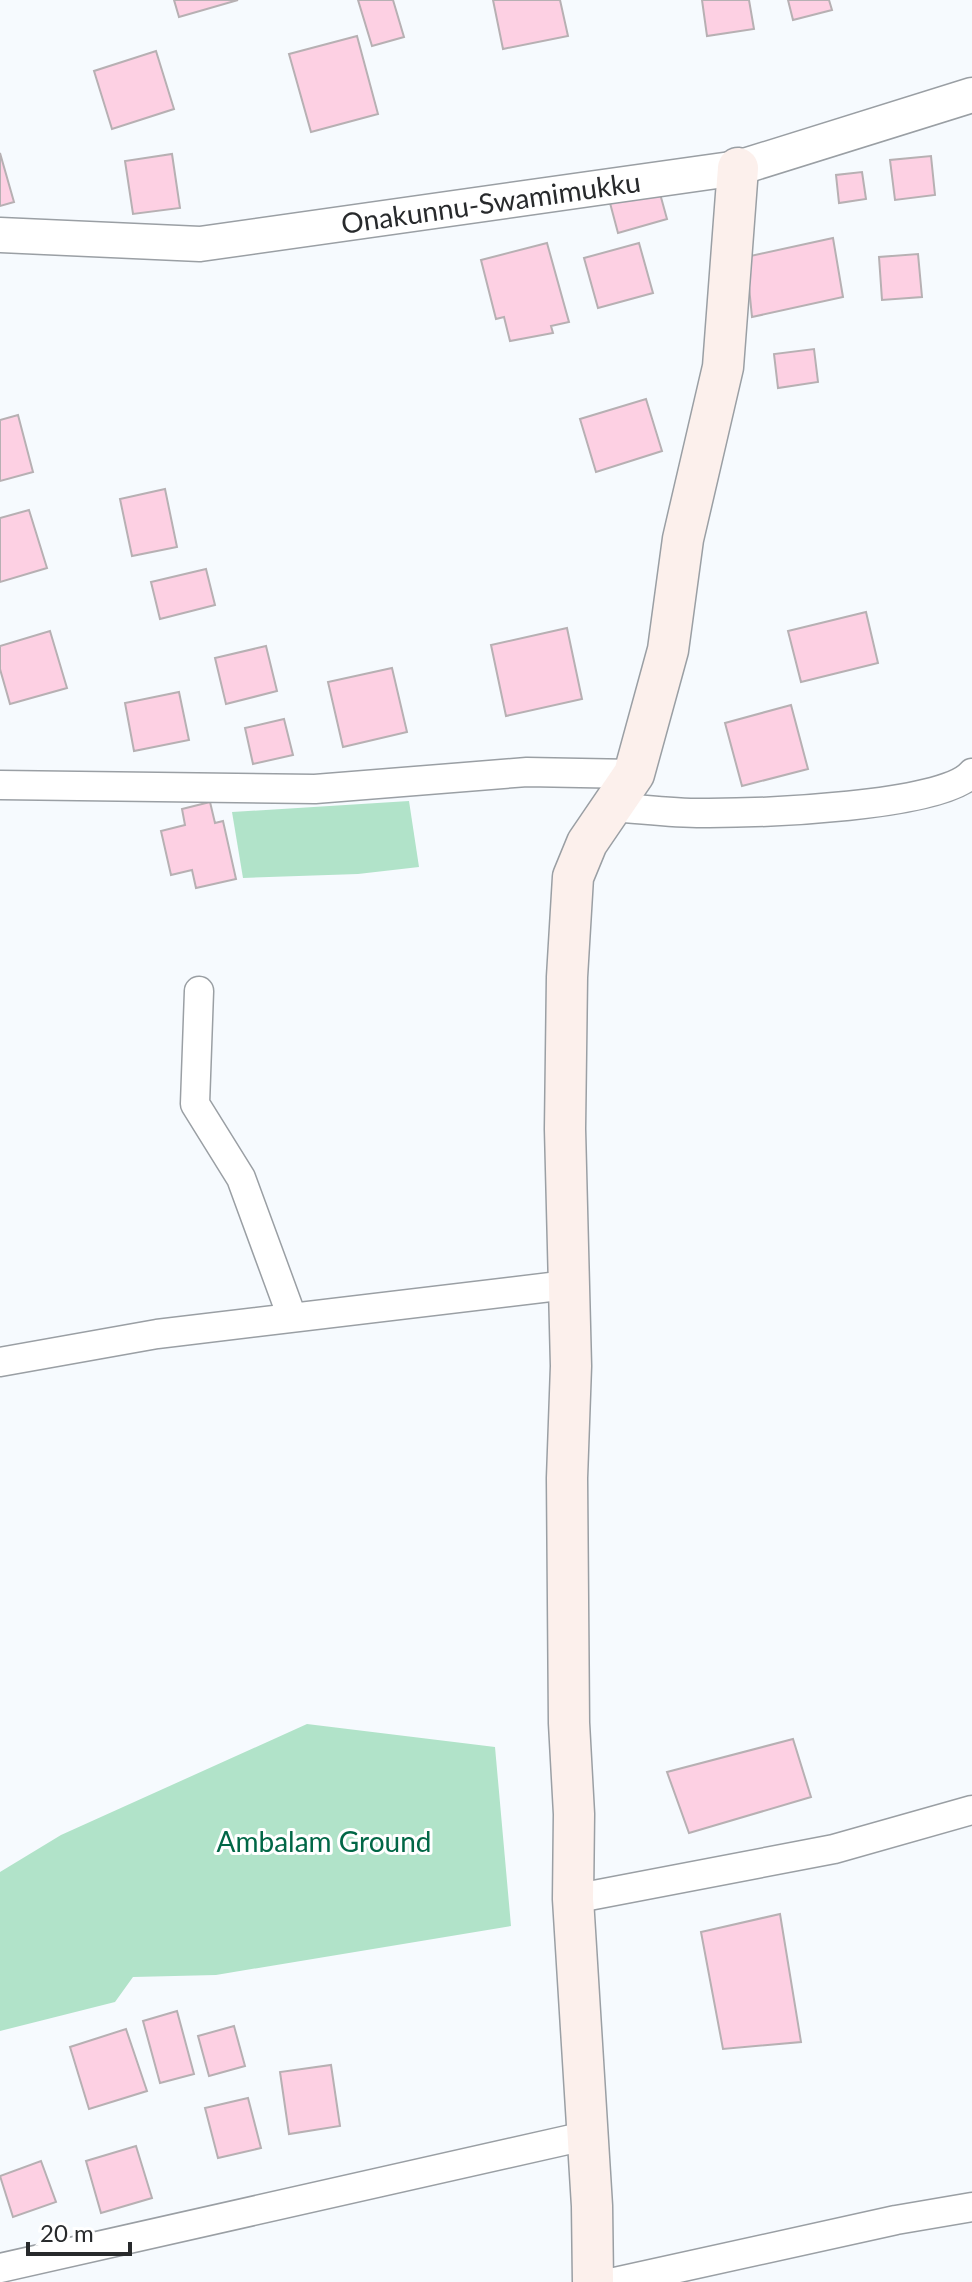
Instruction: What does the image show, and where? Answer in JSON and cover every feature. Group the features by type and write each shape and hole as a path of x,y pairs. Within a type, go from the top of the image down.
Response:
{"main road":[{"path":"593,2282 592,2206 585,2136 573,1899 567,977 573,877 587,843 634,774 668,650 683,539 723,367 738,168"}],"street":[{"name":"Onakunnu-Swamimukku","path":"0,235 200,244 738,168 972,95"},
{"path":"0,785 315,789 527,772 634,774"},
{"path":"611,807 706,813 824,808 941,791 965,781 972,773"},
{"path":"199,991 195,1104 241,1178 292,1317"},
{"path":"0,1362 157,1334 567,1285"},
{"path":"573,1899 834,1849 972,1810"},
{"path":"0,2268 585,2136"},
{"path":"615,2282 896,2220 972,2207"}],"green space":[{"path":"409,801 419,867 358,874 243,878 232,812"},
{"name":"Ambalam Ground","path":"307,1724 495,1747 511,1926 216,1975 133,1977 115,2002 0,2031 0,1872 61,1835"}],"building":[{"path":"174,0 238,0 179,17"},
{"path":"358,0 393,0 404,37 372,46"},
{"path":"493,0 560,0 568,36 503,49"},
{"path":"702,0 749,0 754,29 707,36"},
{"path":"788,0 829,0 832,10 793,20"},
{"path":"357,36 378,114 311,132 289,54"},
{"path":"156,51 174,109 112,129 94,71"},
{"path":"0,153 14,202 0,206"},
{"path":"172,154 180,208 133,214 125,161"},
{"path":"931,156 935,195 895,200 890,160"},
{"path":"862,172 866,199 839,203 836,175"},
{"path":"659,190 667,219 618,233 610,203"},
{"path":"833,238 843,297 752,317 746,257"},
{"path":"547,243 569,322 551,326 553,333 510,341 504,317 496,319 481,260"},
{"path":"639,243 653,293 598,308 584,258"},
{"path":"918,254 922,297 882,300 879,257"},
{"path":"814,349 818,382 778,388 774,354"},
{"path":"646,399 662,451 596,472 580,419"},
{"path":"18,415 33,472 0,481 0,420"},
{"path":"165,489 177,547 132,556 120,499"},
{"path":"29,510 47,568 0,582 0,518"},
{"path":"206,569 215,605 160,619 151,582"},
{"path":"866,612 878,663 801,682 788,631"},
{"path":"567,628 582,699 506,716 491,645"},
{"path":"50,631 67,688 10,704 0,669 0,646"},
{"path":"266,646 277,691 226,704 215,658"},
{"path":"392,668 407,732 343,747 328,682"},
{"path":"179,692 189,740 134,751 125,703"},
{"path":"791,705 808,769 742,786 725,723"},
{"path":"284,719 293,755 253,764 245,728"},
{"path":"210,802 215,823 223,821 236,879 196,888 192,870 171,875 161,831 185,825 182,809"},
{"path":"793,1739 811,1797 689,1833 667,1772"},
{"path":"780,1914 801,2042 723,2049 701,1932"},
{"path":"177,2011 194,2074 160,2083 143,2021"},
{"path":"234,2026 245,2066 209,2076 198,2036"},
{"path":"126,2029 147,2091 89,2109 70,2047"},
{"path":"331,2065 340,2126 289,2134 280,2072"},
{"path":"248,2098 261,2148 218,2158 205,2108"},
{"path":"136,2146 152,2198 101,2213 86,2161"},
{"path":"41,2161 56,2202 13,2217 0,2176"}]}
